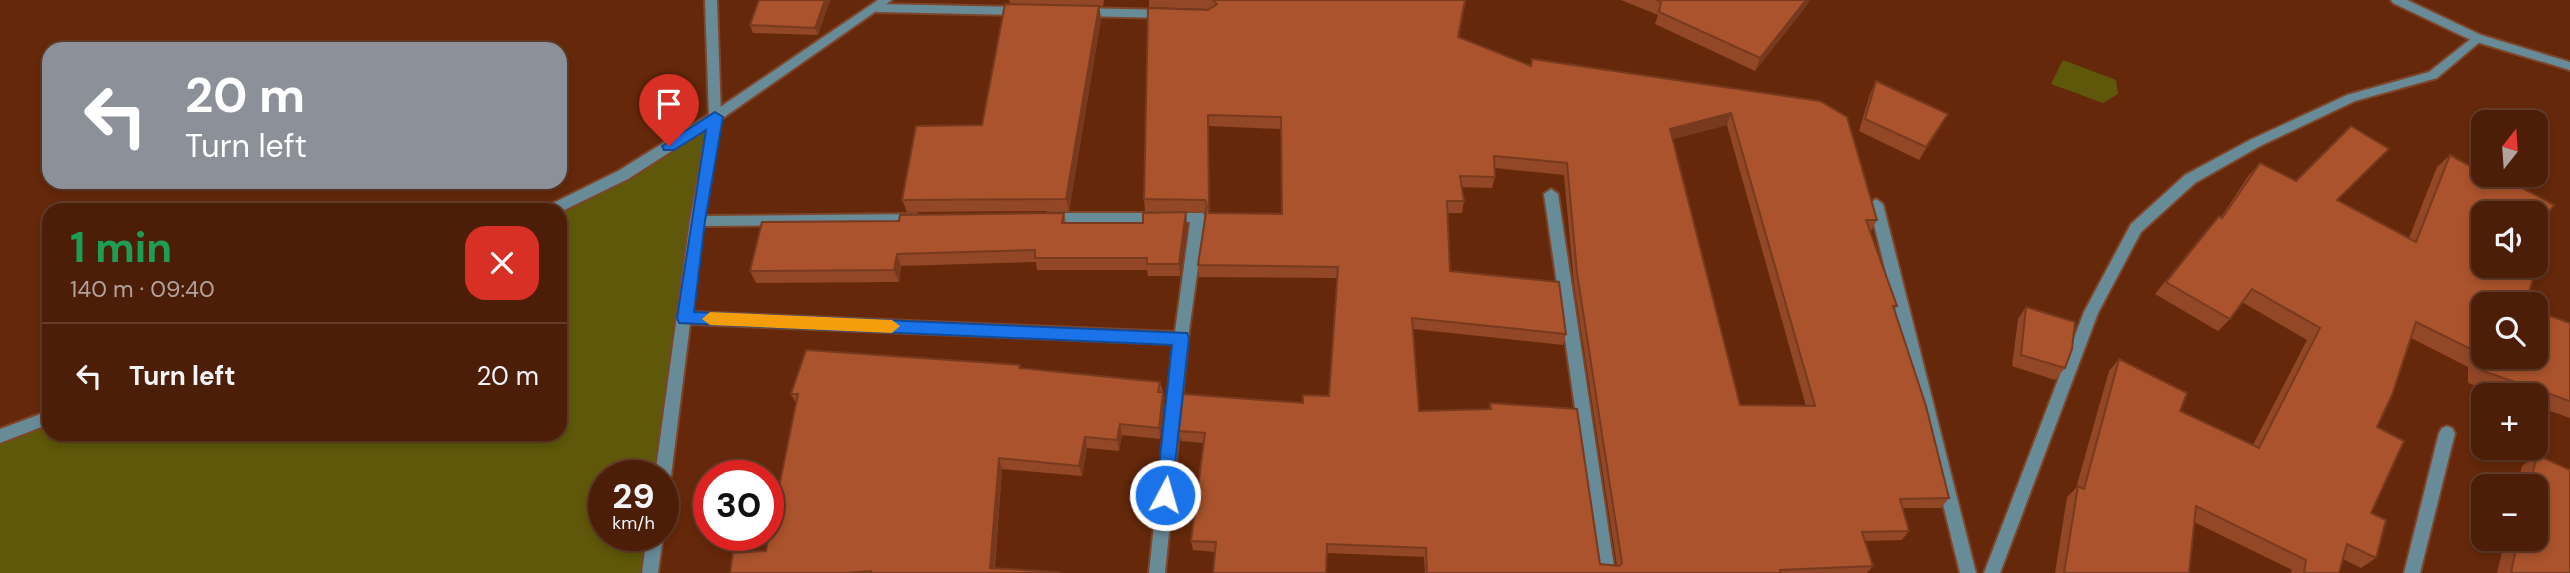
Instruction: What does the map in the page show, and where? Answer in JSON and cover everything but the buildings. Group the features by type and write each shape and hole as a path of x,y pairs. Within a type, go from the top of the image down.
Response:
{"street":[{"path":"665,460 697,221 715,117 711,0"},
{"path":"2397,0 2477,38 2570,66"},
{"path":"566,203 623,175 715,117 881,4 1029,11"},
{"path":"1070,12 1181,14"},
{"path":"1992,573 2091,312 2136,228 2201,173 2351,98 2433,75 2477,38"},
{"path":"1551,194 1607,573"},
{"path":"1876,204 1968,573"},
{"path":"1031,218 1198,217 1181,338 1157,573"},
{"path":"697,221 934,219"},
{"path":"685,318 1181,338"},
{"path":"0,436 42,420"},
{"path":"2412,573 2447,433"},
{"path":"650,573 653,551"}],"shaded area":[{"path":"2063,60 2116,80 2118,94 2103,103 2051,84"},
{"path":"715,117 665,460 588,460 588,551 653,551 650,573 0,573 0,436 42,420 42,441 567,441 567,206"}],"slow traffic":[{"path":"710,319 892,326"}],"route":[{"path":"669,146 715,117 697,221 685,318 1181,338 1165,495"}]}
